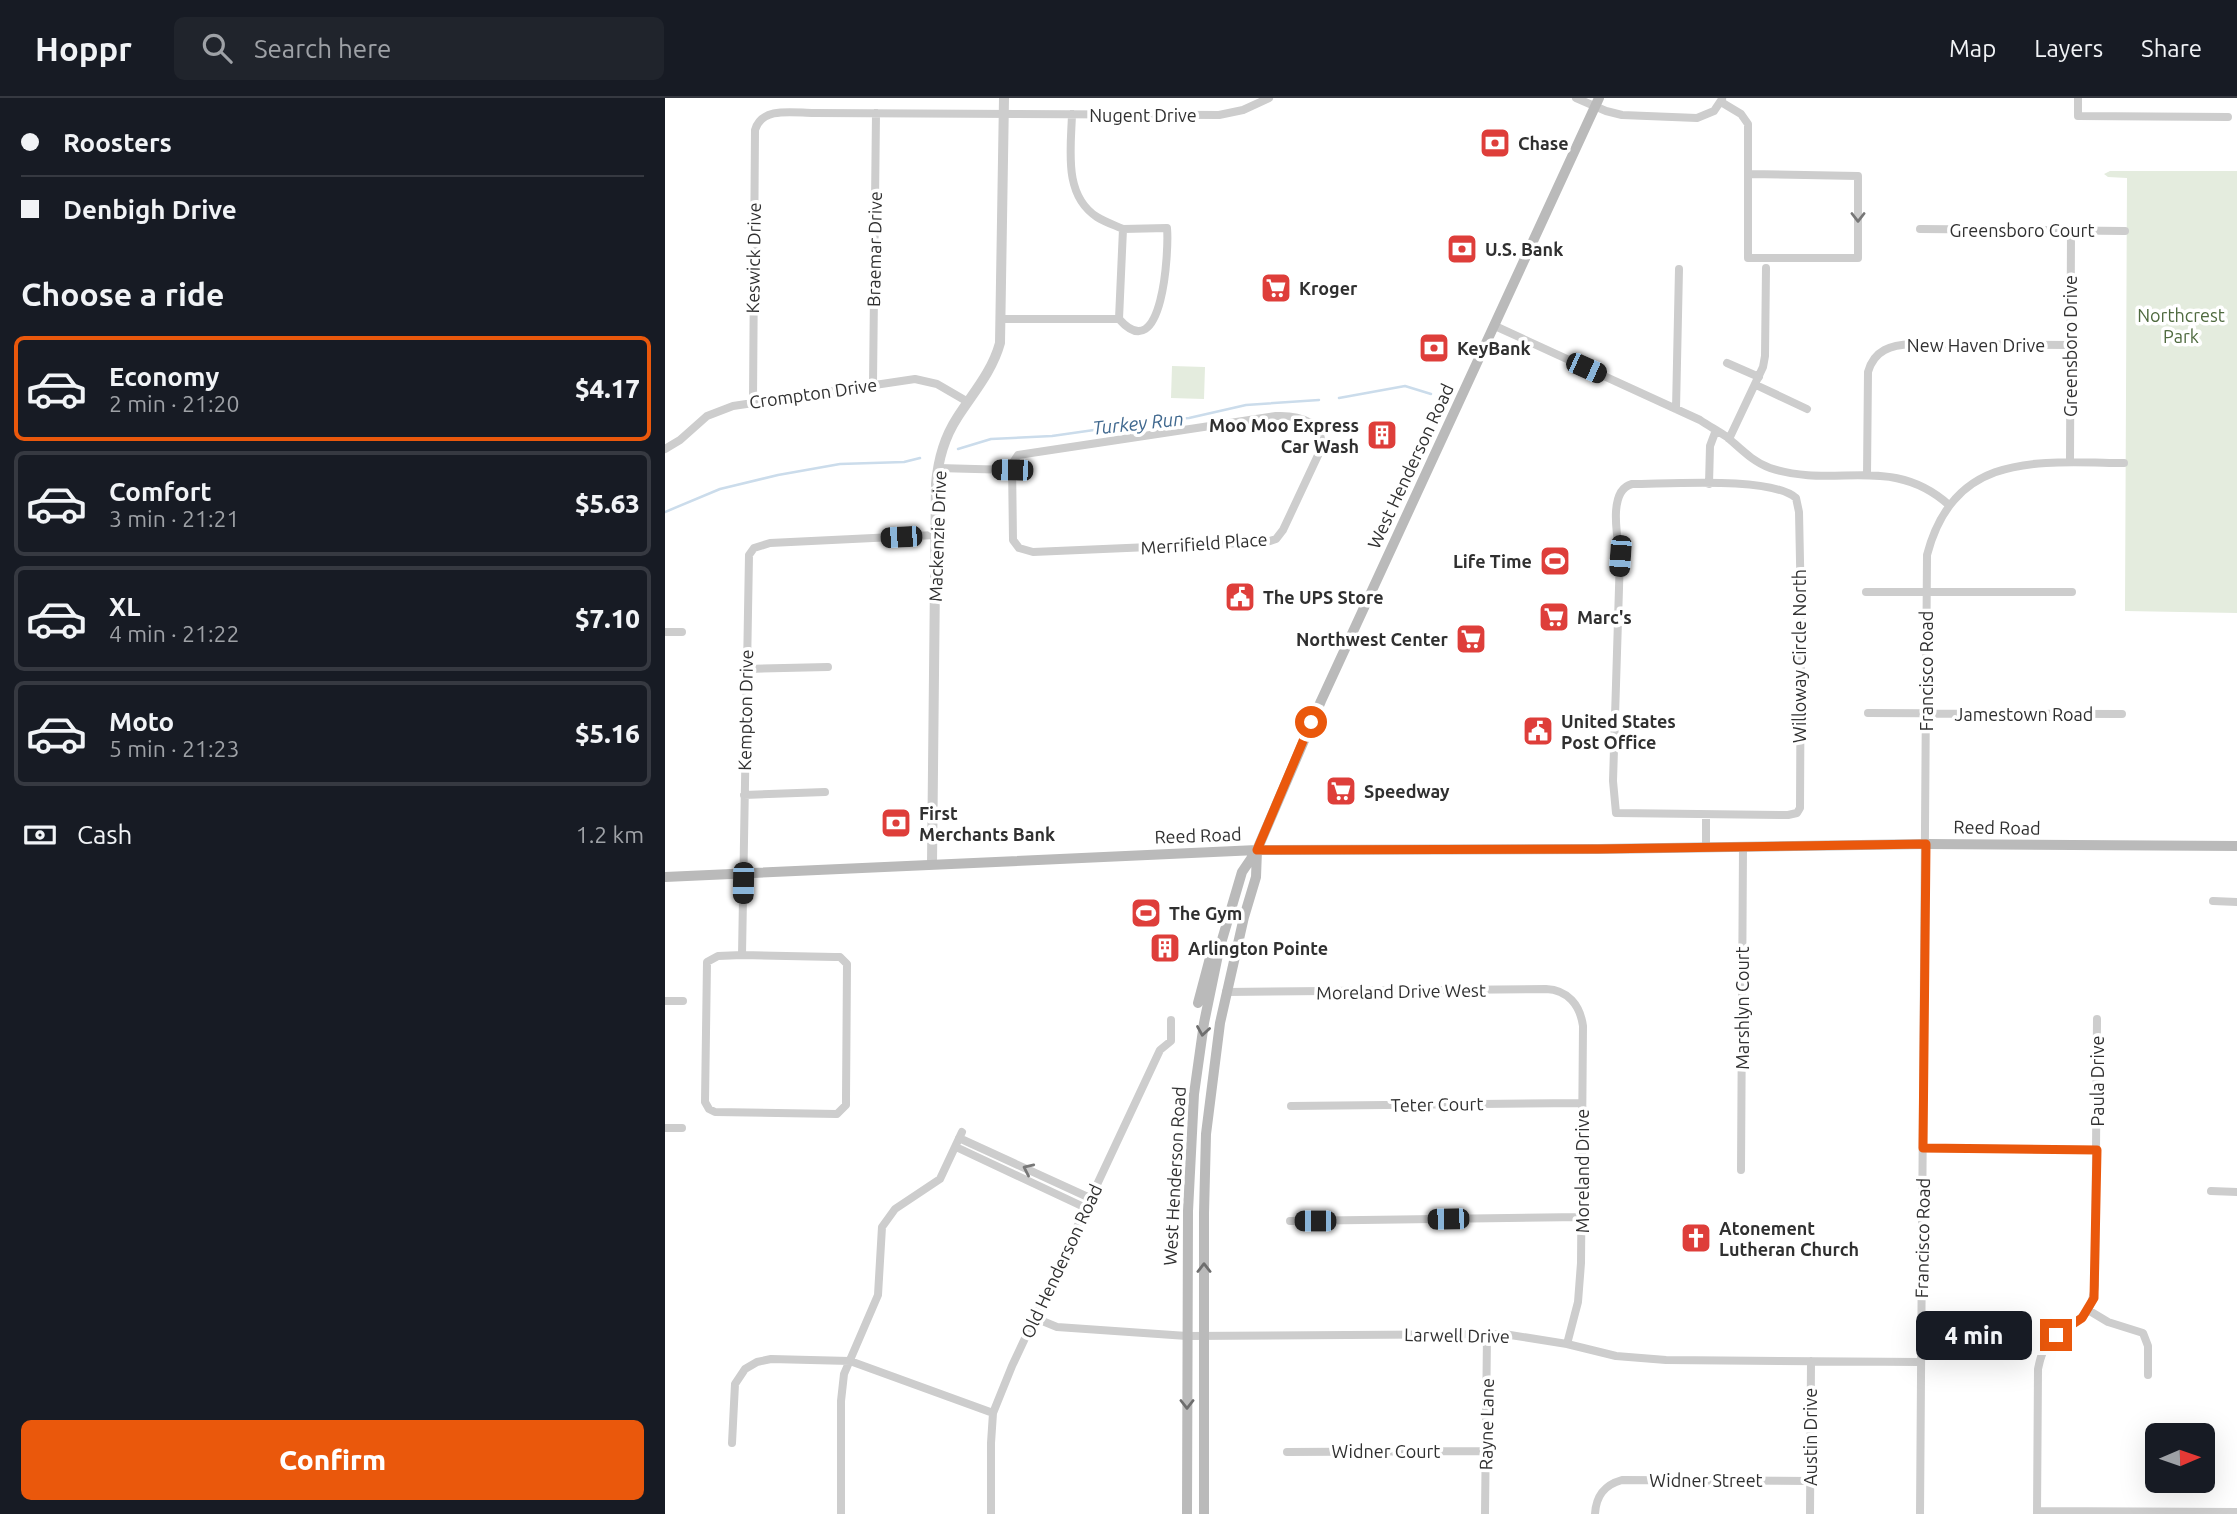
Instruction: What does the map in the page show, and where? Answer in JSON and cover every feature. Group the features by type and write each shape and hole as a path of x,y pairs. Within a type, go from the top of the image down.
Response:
{"main road":[{"name":"West Henderson Road","path":"1187,1514 1191,1131 1199,1057 1219,950 1242,872 1257,850 1315,714 1597,102"},
{"name":"Reed Road","path":"665,877 1257,850 1926,844 2237,846"},
{"name":"West Henderson Road","path":"1204,1514 1206,1134 1214,1058 1226,992 1256,877 1257,850"},
{"path":"1198,1003 1211,954 1219,950"}],"street":[{"name":"Mackenzie Drive","path":"932,864 938,468 946,440 995,360 1000,343 1004,98"},
{"name":"Nugent Drive","path":"762,117 779,113 1219,115 1243,110 1269,98"},
{"path":"1576,98 1597,102 1622,115 1697,118 1714,111 1722,100 1741,114 1748,124 1748,258 1858,258 1858,176 1749,174"},
{"path":"2078,98 2078,116 2228,117"},
{"name":"Braemar Drive","path":"873,384 876,113"},
{"path":"1001,319 1119,319 1127,327 1140,331 1148,327 1157,311 1166,276 1167,228 1123,229 1097,217 1078,195 1071,166 1072,114"},
{"name":"Keswick Drive","path":"753,401 755,130 762,117"},
{"path":"1119,319 1123,229"},
{"name":"Greensboro Court","path":"1920,229 2125,231"},
{"name":"Greensboro Drive","path":"2070,462 2071,231"},
{"path":"1729,439 1757,381 1765,356 1766,268"},
{"path":"1676,408 1679,269"},
{"path":"1495,326 1676,408 1716,430 1760,464 1787,473 1896,477 1914,481 1931,490 1949,505 1990,473 2023,464 2124,463"},
{"name":"New Haven Drive","path":"1867,475 1868,372 1875,358 1884,349 1912,344 2069,345"},
{"path":"1727,363 1807,409"},
{"name":"Crompton Drive","path":"665,449 718,410 753,401 906,380 928,380 968,402"},
{"name":"Merrifield Place","path":"1291,415 1306,419 1318,429 1322,439 1320,451 1281,533 1268,542 1023,551 1015,544 1012,535 1012,470 1014,459 1024,452 1276,416 1291,415"},
{"path":"1706,847 1706,815 1616,813 1613,781 1620,556 1617,536 1619,491 1625,486 1709,484 1710,446 1716,430"},
{"path":"938,468 1012,470"},
{"name":"Willoway Circle North","path":"1706,815 1788,816 1797,813 1800,808 1799,512 1796,498 1789,492 1767,486 1709,484"},
{"name":"Francisco Road","path":"1920,1514 1927,555 1931,540 1949,505"},
{"name":"Kempton Drive","path":"742,956 749,555 754,548 770,544 935,535"},
{"path":"1866,592 2072,592"},
{"path":"665,632 682,632"},
{"path":"746,669 828,667"},
{"name":"Jamestown Road","path":"1868,713 2122,714"},
{"path":"744,795 825,792"},
{"name":"Marshlyn Court","path":"1741,1170 1743,847"},
{"path":"2213,901 2237,902"},
{"path":"718,956 742,956 840,957 844,960 847,969 846,1105 837,1114 723,1113 709,1109 704,1094 707,962 718,956"},
{"name":"Moreland Drive West","path":"1226,992 1546,989 1560,991 1573,1000"},
{"name":"Moreland Drive","path":"1567,1344 1580,1283 1583,1026 1580,1012 1573,1000"},
{"path":"665,1001 683,1001"},
{"name":"Paula Drive","path":"2088,1310 2094,1298 2095,1285 2098,1019"},
{"name":"Old Henderson Road","path":"991,1514 993,1413 1012,1366 1160,1050 1171,1041 1171,1020"},
{"name":"Teter Court","path":"1291,1106 1582,1103"},
{"path":"665,1128 682,1128"},
{"path":"841,1514 841,1400 844,1374 878,1295 881,1237 884,1223 895,1209 940,1179 961,1135 1090,1198"},
{"path":"955,1147 1086,1208"},
{"path":"1923,1148 2097,1150"},
{"path":"2211,1191 2237,1192"},
{"path":"1290,1220 1581,1217"},
{"path":"2148,1375 2148,1346 2143,1333 2108,1322 2088,1310 2082,1318 2047,1343 2038,1369 2037,1512 2237,1512"},
{"name":"Larwell Drive","path":"1035,1318 1057,1327 1187,1336 1504,1334 1567,1344 1616,1356 1666,1360 1920,1362"},
{"name":"Rayne Lane","path":"1485,1514 1487,1334"},
{"path":"731,1443 735,1384 745,1369 757,1362 771,1359 850,1361 993,1413"},
{"name":"Austin Drive","path":"1809,1514 1811,1361"},
{"name":"Widner Court","path":"1287,1452 1485,1451"},
{"name":"Widner Street","path":"1595,1514 1598,1498 1605,1488 1628,1479 1810,1481"}],"green space":[{"name":"Northcrest Park","path":"2110,171 2237,171 2237,613 2125,611 2127,178 2108,177 2104,174"},
{"path":"1172,366 1205,367 1204,399 1171,398"}],"waterway":[{"name":"Turkey Run","path":"1339,398 1405,386 1431,394"},
{"name":"Turkey Run","path":"958,449 991,439 1052,436 1189,418 1246,405 1319,400"},
{"name":"Turkey Run","path":"665,512 720,489 778,475 840,464 904,462 920,458"}],"place":[{"name":"Chase","path":"1495,143"},
{"name":"U.S. Bank","path":"1462,249"},
{"name":"Kroger","path":"1276,288"},
{"name":"KeyBank","path":"1434,348"},
{"name":"Moo Moo Express Car Wash","path":"1382,435"},
{"name":"Life Time","path":"1555,561"},
{"name":"The UPS Store","path":"1240,597"},
{"name":"Marc's","path":"1554,617"},
{"name":"Northwest Center","path":"1471,639"},
{"name":"United States Post Office","path":"1538,731"},
{"name":"Speedway","path":"1341,791"},
{"name":"First Merchants Bank","path":"896,823"},
{"name":"The Gym","path":"1146,913"},
{"name":"Arlington Pointe","path":"1165,948"},
{"name":"Atonement Lutheran Church","path":"1696,1238"}],"route":[{"path":"1311,722 1257,850 1926,844 1923,1148 2097,1150 2094,1298 2082,1318 2056,1335"}]}
